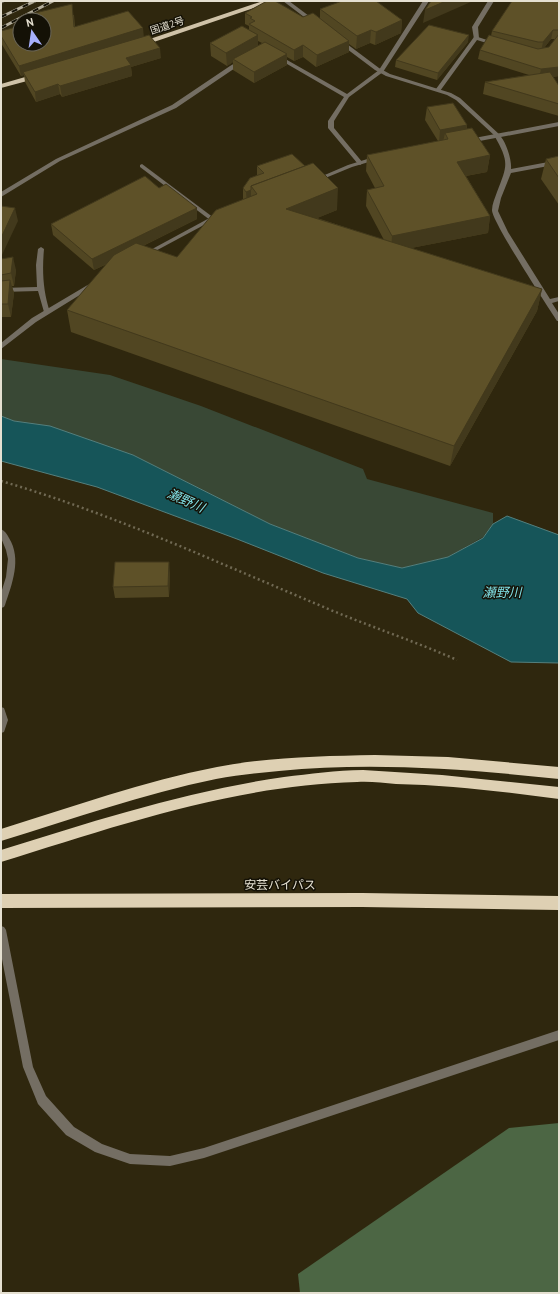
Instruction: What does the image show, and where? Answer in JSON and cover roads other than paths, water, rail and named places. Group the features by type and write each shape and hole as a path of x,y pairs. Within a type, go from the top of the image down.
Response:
{"highway":[{"name":"国道2号","path":"128,48 270,1"},
{"path":"1,86 47,72"},
{"path":"1,835 135,794 217,773 290,764 356,760 429,762 559,773"},
{"path":"1,856 145,811 224,793 292,781 366,777 430,779 559,793"},
{"name":"安芸バイパス","path":"1,901 362,900 559,903"}],"street":[{"path":"286,1 322,28"},
{"path":"360,163 331,128 331,121 347,96 381,71 426,1"},
{"path":"438,90 476,38 475,27 491,1"},
{"path":"334,37 381,71 438,90 458,99 497,135 507,152 510,164 495,211 505,232 559,319"},
{"path":"476,38 499,45"},
{"path":"271,53 347,96"},
{"path":"1,195 58,160 164,112 197,93 221,73 245,59"},
{"path":"459,142 559,124"},
{"path":"308,183 360,163 384,157"},
{"path":"509,171 559,162"},
{"path":"142,166 212,219"},
{"path":"139,259 219,216"},
{"path":"41,249 39,258 41,289 47,312"},
{"path":"1,347 47,312 100,281"},
{"path":"1,290 41,289"},
{"path":"548,302 559,300"},
{"path":"1,532 6,538 11,553 13,566 1,605"},
{"path":"1,711 4,720 1,728"},
{"path":"1,930 28,1067 42,1100 70,1131 99,1148 130,1159 170,1161 204,1153 559,1035"}],"water":[{"name":"瀬野川","path":"1,416 14,421 50,426 133,455 270,524 358,558 402,568 448,557 483,538 493,524 507,516 559,535 559,663 511,662 418,613 407,599 323,573 97,487 1,461"}],"railway":[{"path":"1,17 35,1"},
{"path":"1,28 53,1"}]}
